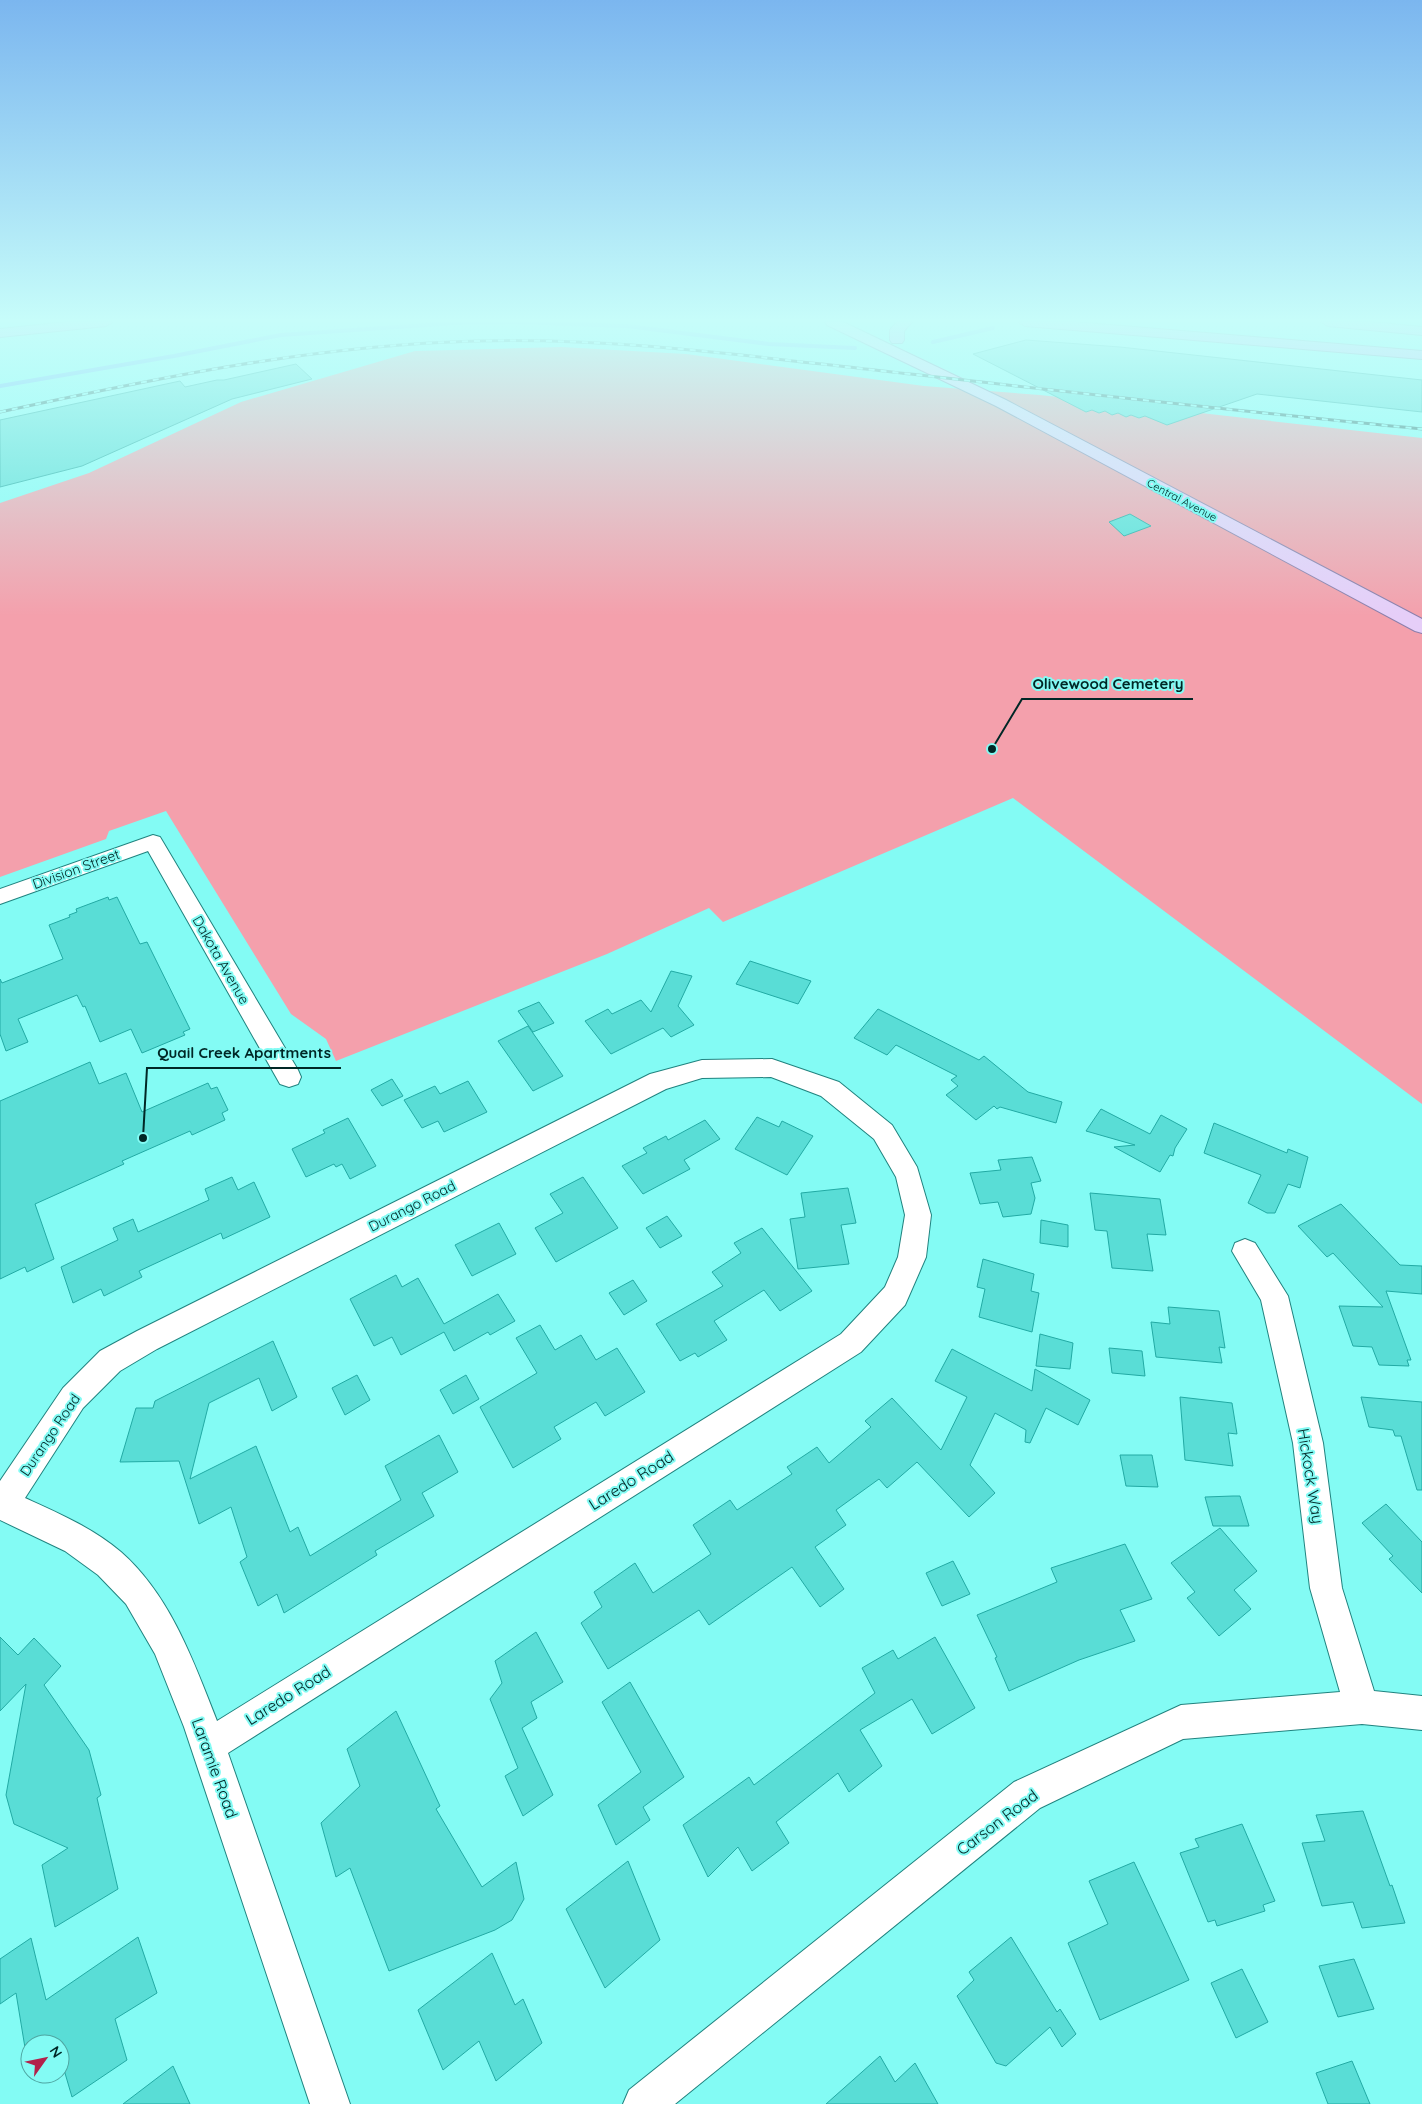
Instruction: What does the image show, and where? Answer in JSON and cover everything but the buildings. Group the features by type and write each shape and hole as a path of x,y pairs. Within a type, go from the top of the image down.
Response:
{"main road":[{"name":"Central Avenue","path":"1033,420 1422,627"},
{"name":"Central Avenue","path":"1061,420 1422,611"}],"street":[{"name":"Division Street","path":"0,897 153,842"},
{"name":"Dakota Avenue","path":"153,842 289,1078"},
{"name":"Durango Road","path":"2,1504 73,1398 110,1361 147,1340 659,1081 702,1069 772,1068 830,1089 883,1132"},
{"name":"Laredo Road","path":"208,1746 851,1343 895,1296 912,1257 916,1232 918,1215 908,1175 883,1132"},
{"name":"Hickock Way","path":"1245,1251 1274,1296 1308,1444 1326,1588 1362,1707"},
{"name":"Laramie Road","path":"2,1504 53,1526 102,1556 136,1592 168,1641 208,1746 330,2104"},
{"name":"Carson Road","path":"643,2104 1027,1795 1181,1722 1362,1707 1422,1713"}],"shaded area":[{"path":"202,420 1264,420 1422,438 1422,1104 1013,798 723,922 709,908 607,954 336,1061 326,1039 291,1014 166,811 109,831 106,839 0,877 0,503 89,473"}],"railway":[{"path":"1332,420 1422,429"}],"place":[{"name":"Olivewood Cemetery","path":"992,749"},
{"name":"Quail Creek Apartments","path":"143,1138"}]}
